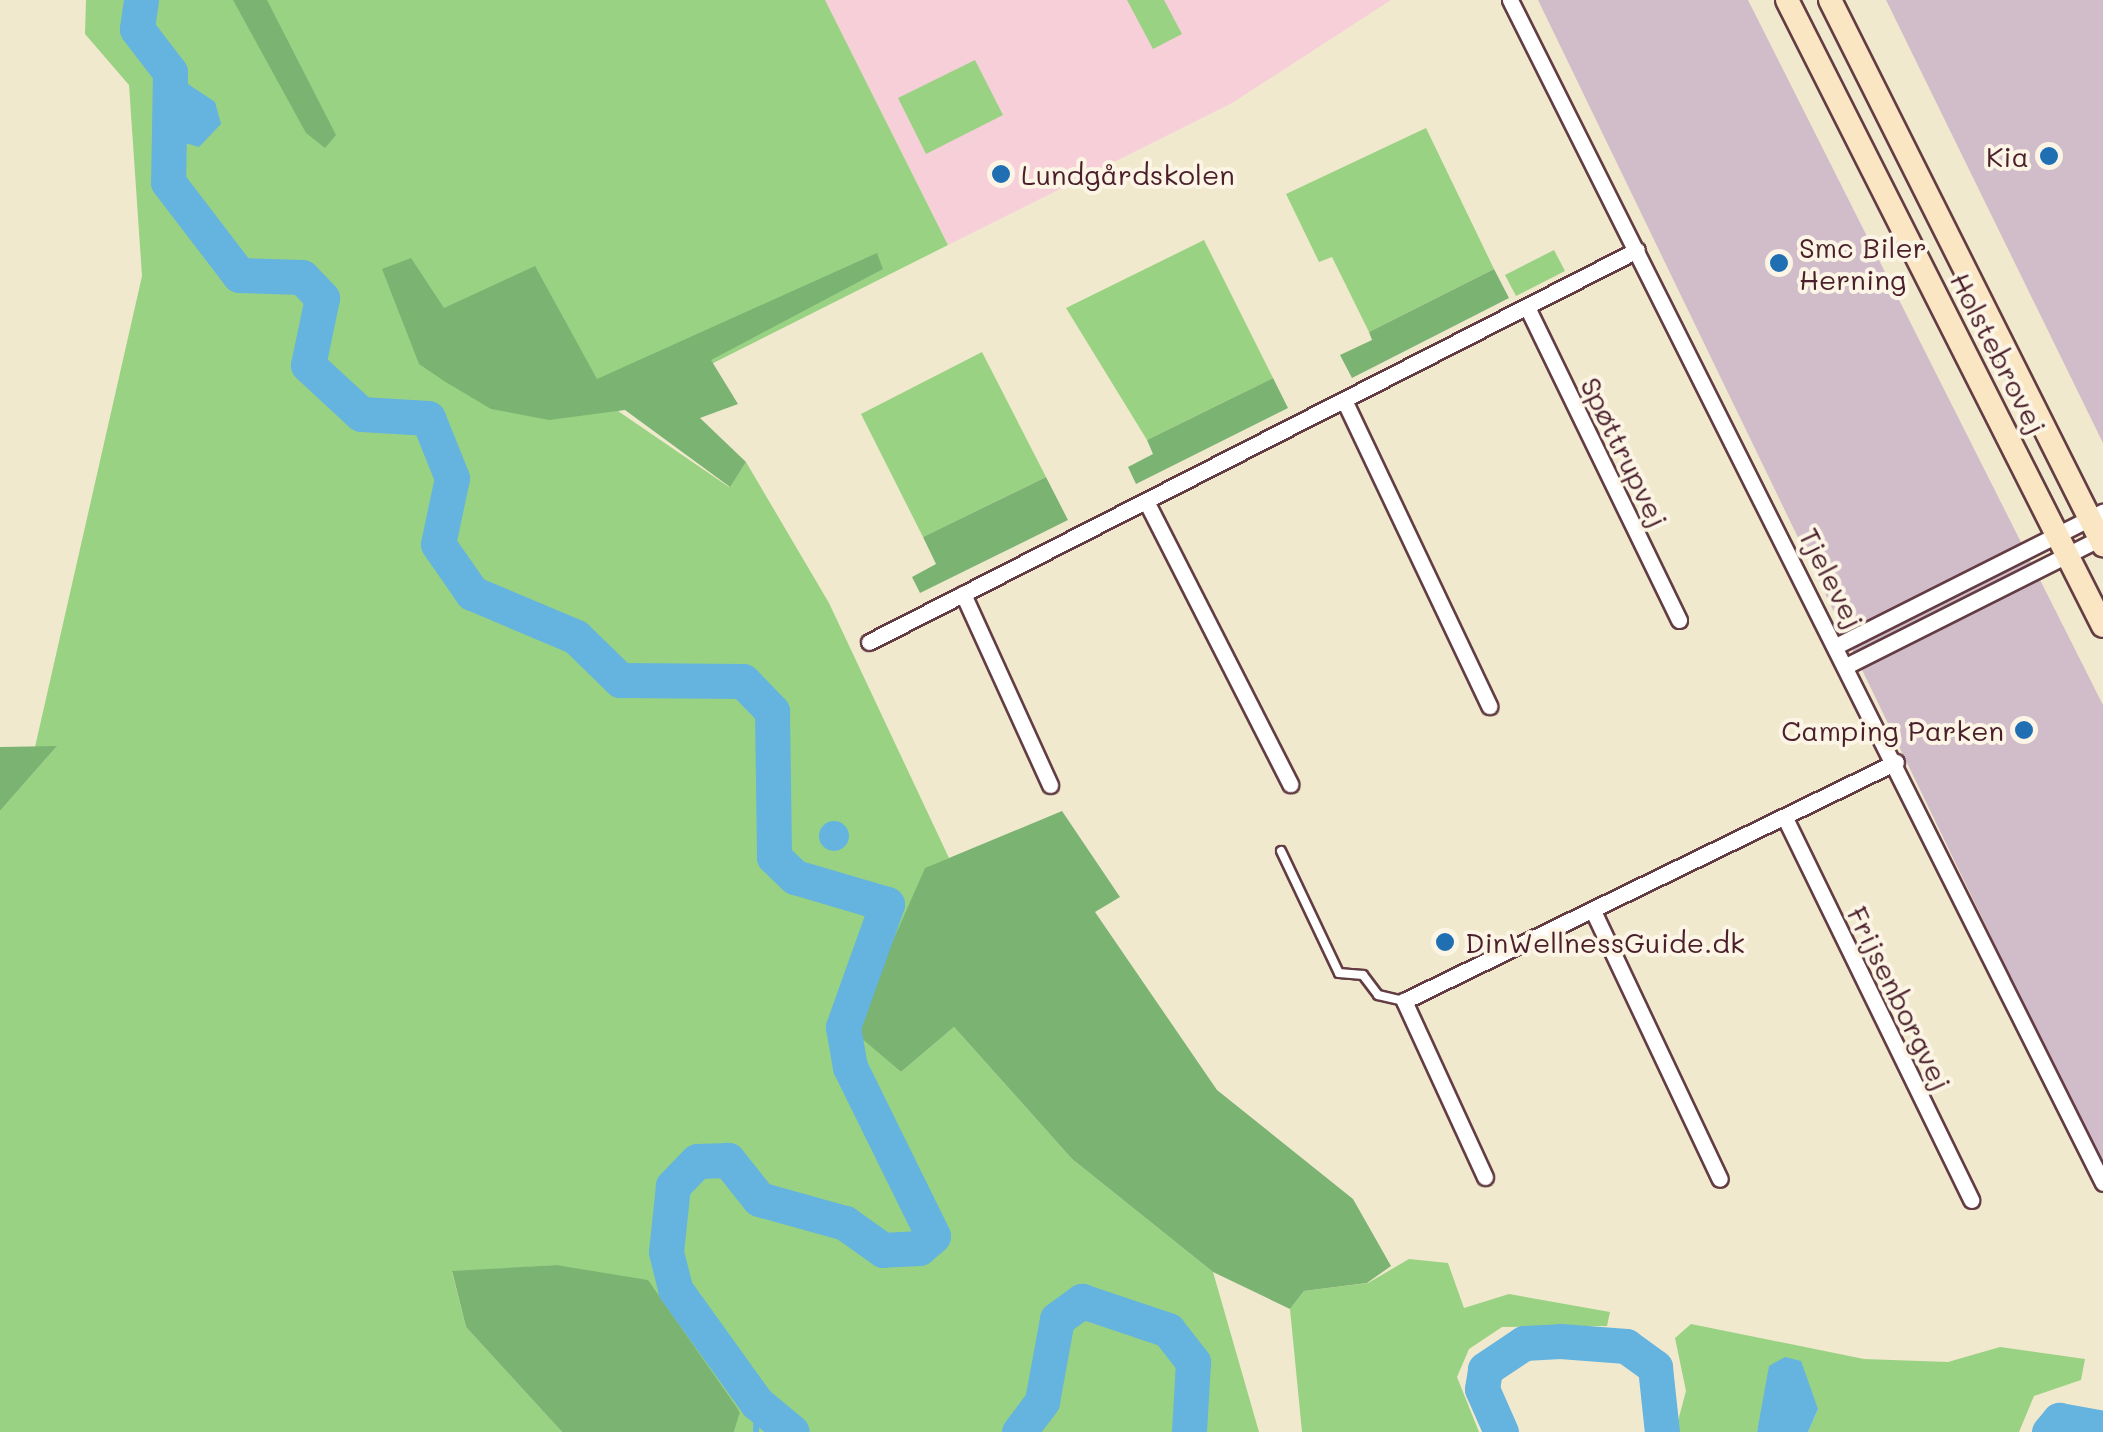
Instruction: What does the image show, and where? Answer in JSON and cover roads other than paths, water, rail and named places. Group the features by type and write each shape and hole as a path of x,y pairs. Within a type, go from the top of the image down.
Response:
{"main road":[{"name":"Holstebrovej","path":"1787,0 2103,626"},
{"name":"Holstebrovej","path":"1830,0 2100,530"}],"street":[{"name":"Tjelevej","path":"1510,0 1848,664 2103,1182"},
{"path":"870,642 1638,250"},
{"name":"Spøttrupvej","path":"1527,307 1679,620"},
{"path":"1344,400 1489,706"},
{"path":"1146,501 1290,784"},
{"path":"1838,645 2100,530"},
{"path":"1848,664 2062,545 2100,530"},
{"path":"963,594 1050,785"},
{"path":"1485,1177 1404,1002 1594,913 1896,762"},
{"name":"Frijsenborgvej","path":"1785,818 1971,1200"},
{"path":"1594,913 1720,1178"}],"lane":[{"path":"1281,852 1339,973 1364,975 1378,995 1404,1002"}],"water":[{"path":"170,72 215,102 221,124 199,147 168,138"},
{"path":"834,821 845,825 849,836 845,847 834,851 823,847 819,836 823,825"},
{"path":"1785,1357 1801,1361 1818,1409 1808,1432 1757,1432 1769,1366"}],"waterway":[{"path":"141,0 137,29 170,72 168,182 239,275 302,277 322,298 308,365 361,414 428,418 452,478 438,544 472,593 576,637 620,680 743,681 772,711 774,857 795,877 887,904 843,1027 850,1067 933,1236 919,1248 883,1250 845,1223 759,1199 728,1160 697,1161 673,1186 666,1252 675,1289 757,1403 792,1432"},
{"path":"1019,1432 1042,1401 1057,1319 1082,1301 1168,1330 1193,1362 1189,1432"},
{"path":"1501,1432 1482,1389 1485,1369 1524,1343 1560,1341 1626,1346 1655,1367 1662,1432"},
{"path":"756,1432 757,1403"},
{"path":"2049,1432 2059,1420 2103,1428"}],"place":[{"name":"Kia","path":"2049,156"},
{"name":"Lundgårdskolen","path":"1001,174"},
{"name":"Smc Biler Herning","path":"1779,263"},
{"name":"Camping Parken","path":"2024,730"},
{"name":"DinWellnessGuide.dk","path":"1445,942"}]}
